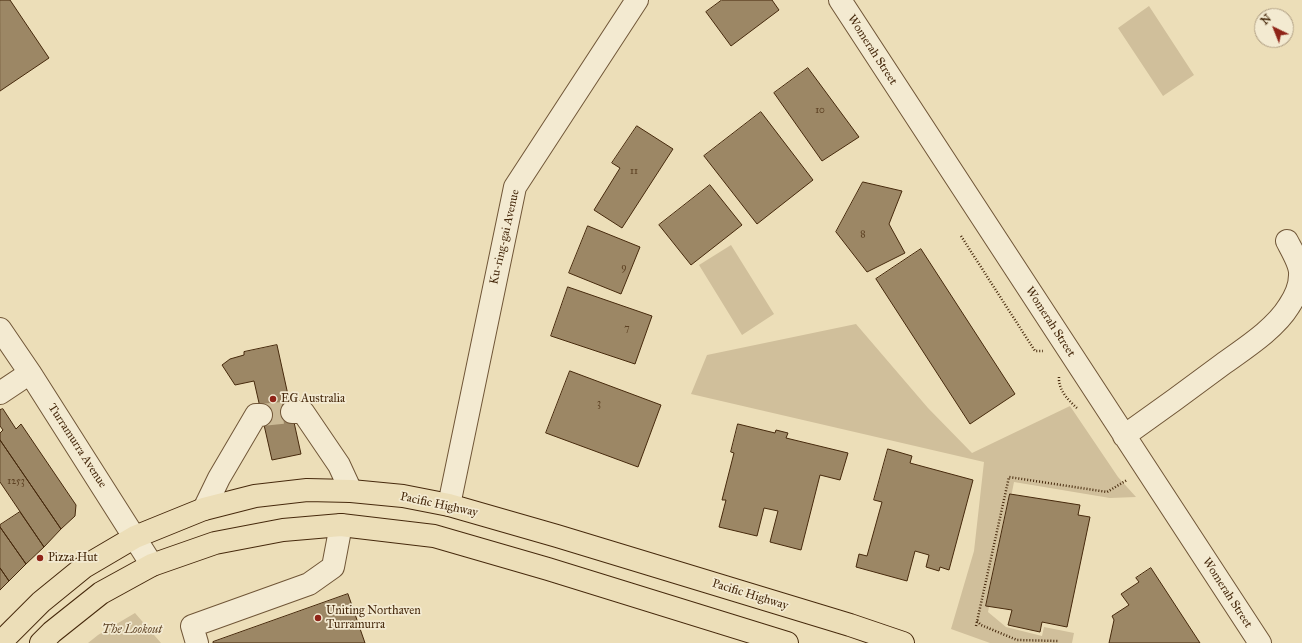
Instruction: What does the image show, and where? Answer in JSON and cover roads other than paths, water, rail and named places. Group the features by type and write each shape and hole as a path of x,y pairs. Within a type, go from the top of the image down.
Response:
{"highway":[{"name":"Pacific Highway","path":"0,642 41,602 84,567 135,537 204,509 255,496 307,490 351,491 403,496 450,504 850,625 903,643"},
{"path":"41,643 52,632 101,593 152,565 215,543 283,530 341,525 434,536 548,569 787,643"}],"street":[{"name":"Ku-ring-gai Avenue","path":"450,504 515,187 637,0"},
{"name":"Womerah Street","path":"840,0 1260,643"},
{"path":"1124,436 1256,340 1289,307 1296,293 1301,273 1294,254 1287,241"},
{"name":"Turramurra Avenue","path":"0,329 30,373 152,565"},
{"path":"0,393 30,373"},
{"path":"292,412 303,412 339,465 351,491"},
{"path":"204,509 219,478 256,415 261,415"},
{"path":"198,643 192,626 309,584 333,567 341,525"}],"tunnel":[{"path":"261,415 292,412"}],"place":[{"name":"EG Australia","path":"273,399"},
{"name":"Pizza Hut","path":"40,558"},
{"name":"Uniting Northaven Turramurra","path":"318,618"}],"park label":[{"name":"The Lookout","path":"132,630"}]}
